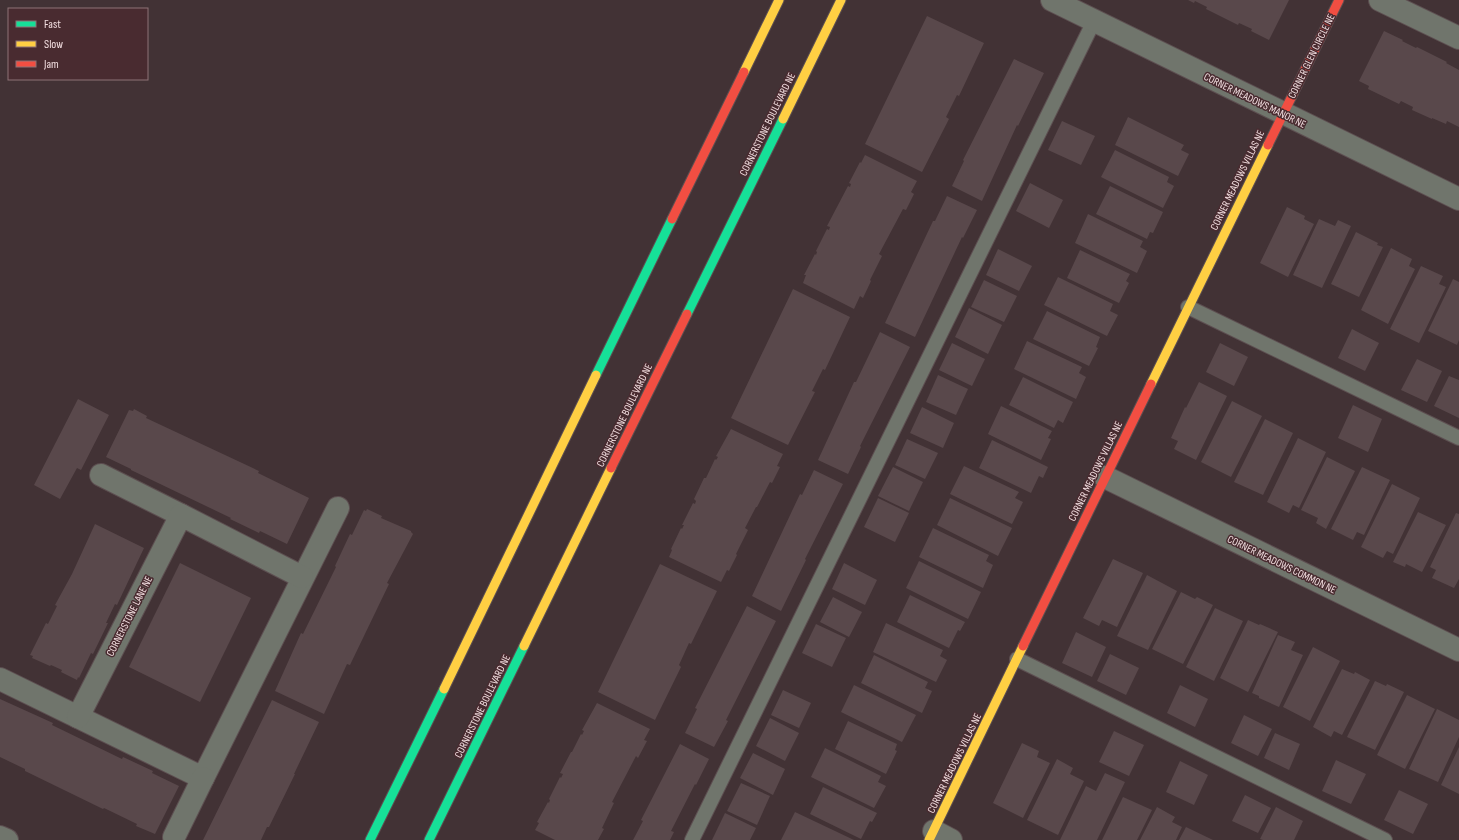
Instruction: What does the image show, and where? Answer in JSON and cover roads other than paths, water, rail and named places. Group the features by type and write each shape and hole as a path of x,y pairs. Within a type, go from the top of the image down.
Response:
{"street":[{"path":"370,840 779,0"},
{"name":"CORNERSTONE BOULEVARD NE","path":"429,840 841,0"},
{"name":"CORNER MEADOWS MANOR NE","path":"1052,0 1459,199"},
{"name":"CORNER GLEN CIRCLE NE","path":"1283,113 1339,0"},
{"path":"1380,0 1459,38"},
{"name":"CORNER MEADOWS VILLAS NE","path":"938,837 1017,659 1283,113"},
{"path":"101,475 302,578"},
{"name":"CORNER MEADOWS COMMON NE","path":"1105,477 1459,650"},
{"path":"174,837 338,508"},
{"name":"CORNERSTONE LANE NE","path":"78,717 181,515"},
{"path":"0,679 203,778"},
{"path":"0,837 7,840"}],"lane":[{"path":"692,840 1094,21"},
{"path":"1188,307 1459,438"},
{"path":"1017,659 1385,840"}]}
